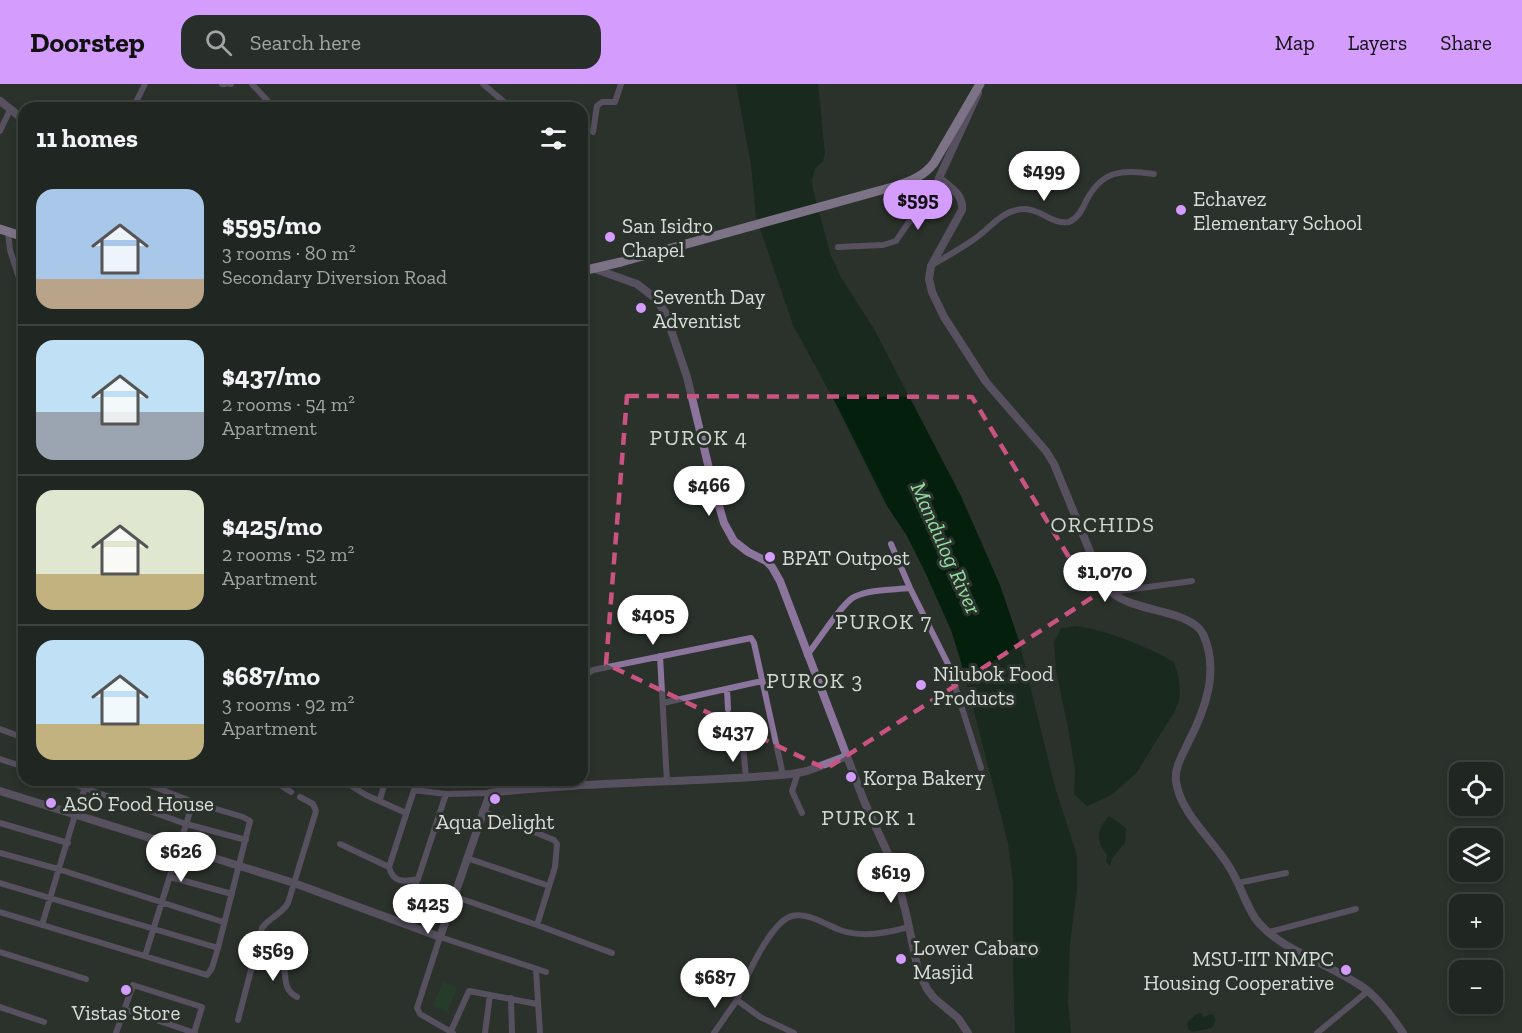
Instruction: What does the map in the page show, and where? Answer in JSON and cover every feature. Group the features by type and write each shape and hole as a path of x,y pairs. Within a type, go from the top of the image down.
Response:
{"main road":[{"path":"588,270 896,186 921,176 930,169 979,85"}],"street":[{"path":"136,102 145,84"},
{"path":"252,84 268,102"},
{"path":"483,84 504,102"},
{"path":"592,132 597,106 602,102 615,102 621,84"},
{"path":"838,247 887,244 899,238 939,178 971,111 979,85"},
{"path":"0,101 18,116"},
{"path":"0,131 10,110"},
{"path":"931,266 972,241 1000,217 1011,212 1030,210 1052,220 1069,222 1079,215 1095,186 1104,179 1127,171 1154,174"},
{"path":"939,178 958,195 963,206 929,273 930,287 937,303 986,382 1046,451 1054,464 1100,576 1112,592 1118,597 1152,610 1190,621 1203,634 1209,657 1211,679 1197,726 1178,765 1176,780 1193,820 1230,867 1255,919 1298,952 1335,970 1368,991 1403,1033"},
{"path":"4,230 18,275"},
{"path":"595,269 637,284 655,298 665,312 687,377 724,523 735,541 742,548 766,561 780,581 864,801 894,867 918,970 934,998 958,1018 968,1033"},
{"path":"891,544 948,664 981,768"},
{"path":"1112,592 1192,581"},
{"path":"807,655 844,606 854,597 910,588"},
{"path":"588,673 593,670 751,638 783,775"},
{"path":"660,656 667,782"},
{"path":"663,703 762,681"},
{"path":"727,689 728,709"},
{"path":"0,729 18,736"},
{"path":"743,746 746,777"},
{"path":"588,783 667,782 783,775 798,773 847,756"},
{"path":"0,759 18,765"},
{"path":"798,773 792,791 802,813"},
{"path":"79,786 186,824 246,840"},
{"path":"0,912 207,975 212,968 218,948 238,866 251,825 249,819 193,802 152,786"},
{"path":"282,786 291,792"},
{"path":"352,786 406,813"},
{"path":"380,799 384,786"},
{"path":"418,879 396,880 389,867 414,790 446,794 490,793 528,786"},
{"path":"42,925 85,788"},
{"path":"0,791 294,883 440,937 546,972"},
{"path":"490,793 453,896 417,1008 420,1014 452,1032 469,991 537,1004"},
{"path":"413,888 446,794"},
{"path":"237,1020 262,928 268,920 285,909 316,811 313,804 300,797"},
{"path":"145,956 193,802"},
{"path":"482,811 554,840 559,848 537,925"},
{"path":"0,823 68,843"},
{"path":"340,844 389,867"},
{"path":"0,853 58,869 223,922"},
{"path":"467,858 549,886"},
{"path":"1238,883 1286,873"},
{"path":"170,877 232,894"},
{"path":"0,883 218,948"},
{"path":"453,896 612,953"},
{"path":"1269,932 1356,909"},
{"path":"714,1033 737,999 760,950 790,916 803,915 841,931 858,934 875,934 909,927"},
{"path":"256,951 279,960 284,967 287,987 297,997"},
{"path":"0,952 86,979"},
{"path":"536,969 540,1033"},
{"path":"116,1033 124,1009 133,985 202,1007 194,1033 124,1009"},
{"path":"1317,1033 1368,991"},
{"path":"485,1033 490,995"},
{"path":"511,998 512,1033"},
{"path":"737,999 760,1017 794,1033"},
{"path":"0,1007 44,1022"}],"highlighted area":[{"path":"627,396 972,397 1093,597 826,769 606,664"}],"shaded area":[{"path":"443,982 457,988 447,1012 433,1006"}],"water":[{"name":"Mandulog River","path":"736,84 818,84 825,153 823,161 815,169 812,180 831,256 842,279 874,329 961,496 1000,585 1019,641 1055,787 1077,856 1077,889 1070,944 1068,1002 1071,1033 1015,1033 1013,882 1008,843 961,662 951,630 925,572 907,536 887,506 793,325 756,217 751,165"},
{"path":"1077,626 1127,640 1174,662 1180,692 1173,714 1137,772 1112,795 1087,806 1074,794 1075,770 1056,670 1054,642 1061,628"},
{"path":"1109,816 1126,828 1125,843 1112,858 1110,866 1106,862 1107,855 1099,840 1102,826"},
{"path":"1202,1013 1203,1017 1212,1014 1215,1019 1212,1028 1192,1032 1188,1029 1187,1023 1195,1015"}],"place":[{"name":"Echavez Elementary School","path":"1181,210"},
{"name":"San Isidro Chapel","path":"610,237"},
{"name":"Seventh Day Adventist","path":"641,308"},
{"name":"BPAT Outpost","path":"770,557"},
{"name":"Nilubok Food Products","path":"921,685"},
{"name":"Korpa Bakery","path":"851,777"},
{"name":"Aqua Delight","path":"495,799"},
{"name":"ASÖ Food House","path":"51,803"},
{"name":"Lower Cabaro Masjid","path":"901,959"},
{"name":"MSU-IIT NMPC Housing Cooperative","path":"1346,970"},
{"name":"Vistas Store","path":"126,990"}],"district":[{"name":"PUROK 4","path":"699,437"},
{"name":"ORCHIDS","path":"1103,524"},
{"name":"PUROK 7","path":"884,621"},
{"name":"PUROK 3","path":"815,680"},
{"name":"PUROK 1","path":"869,817"}]}
